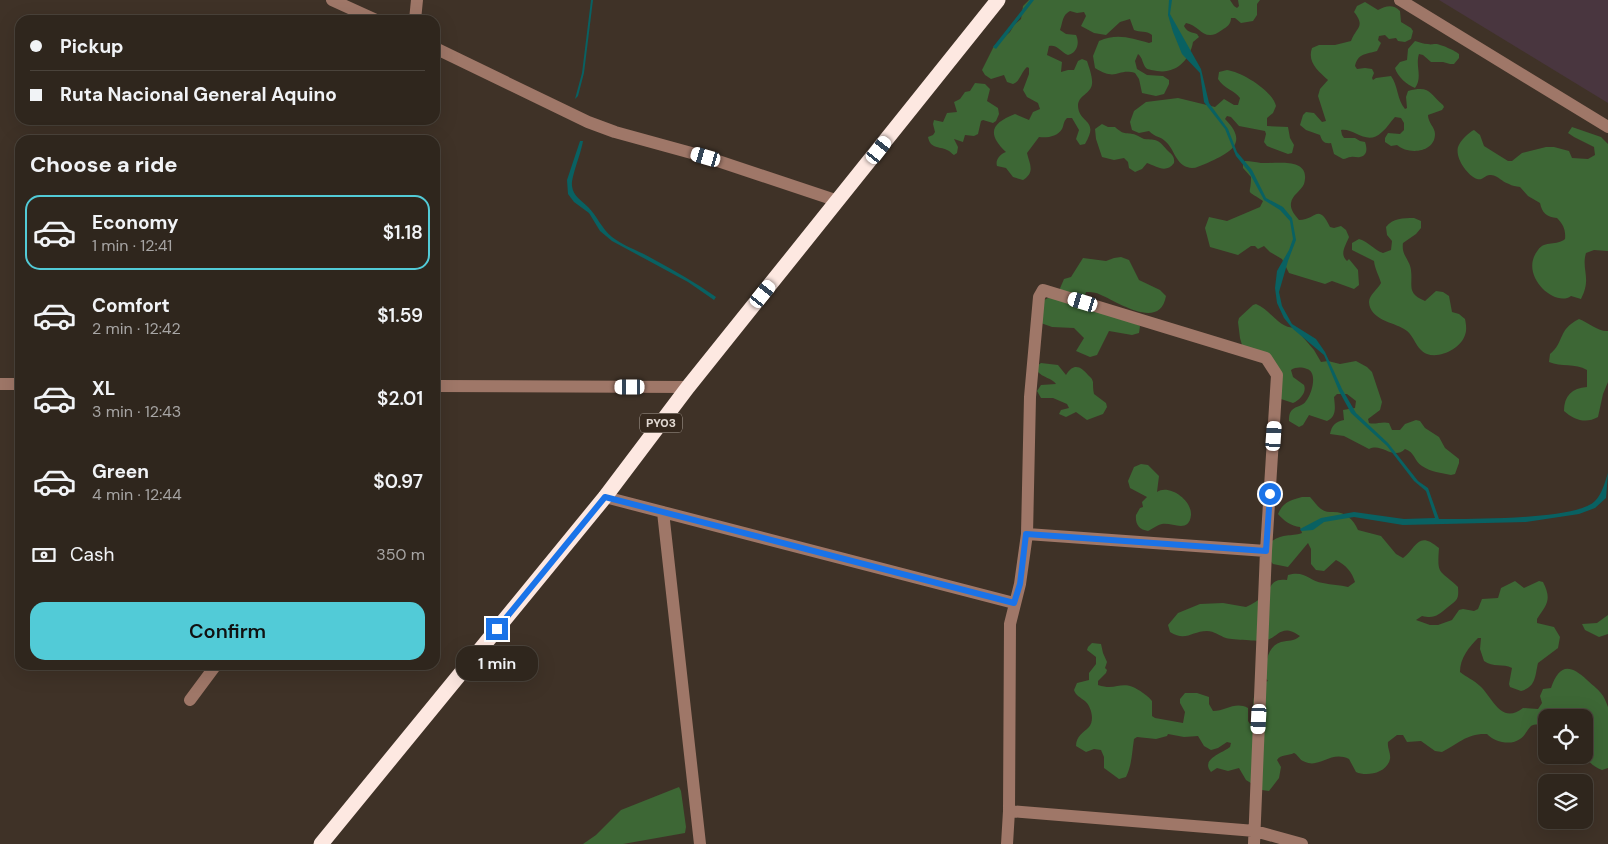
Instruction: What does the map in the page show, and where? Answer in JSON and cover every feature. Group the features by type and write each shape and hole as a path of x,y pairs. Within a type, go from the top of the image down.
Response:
{"highway":[{"name":"PY03","path":"322,844 605,497 688,387 998,0"}],"street":[{"path":"332,0 365,15"},
{"path":"416,15 417,0"},
{"path":"1400,0 1608,127"},
{"path":"440,50 588,122 615,132 706,157 838,200"},
{"path":"1007,844 1009,811 1010,624 1020,584 1026,534 1030,397 1038,297 1043,290 1266,358 1277,375 1266,551 1254,838"},
{"path":"0,384 15,384"},
{"path":"440,386 688,387"},
{"path":"605,497 1014,603"},
{"path":"663,512 700,844"},
{"path":"1026,534 1266,551"},
{"path":"190,700 212,670"},
{"path":"1009,811 1302,844"}],"shaded area":[{"path":"1439,0 1608,0 1608,103"}],"green space":[{"path":"1029,0 1230,0 1237,8 1239,6 1238,0 1260,0 1257,4 1257,15 1253,21 1241,23 1235,18 1231,18 1226,28 1216,34 1203,33 1191,24 1186,23 1184,26 1186,30 1197,34 1199,37 1193,42 1189,55 1176,68 1164,71 1148,69 1138,54 1135,61 1137,69 1147,75 1163,76 1169,80 1164,94 1156,96 1142,93 1139,79 1135,73 1108,74 1095,68 1093,56 1099,41 1112,37 1124,37 1149,43 1152,42 1152,35 1134,30 1130,19 1120,22 1106,35 1094,33 1081,26 1086,16 1084,12 1070,11 1067,13 1060,30 1066,34 1076,35 1077,47 1074,52 1068,55 1057,47 1049,46 1047,55 1062,62 1061,72 1074,70 1078,61 1082,59 1087,61 1092,84 1080,99 1078,106 1079,112 1090,126 1089,136 1085,144 1080,145 1076,139 1079,130 1072,118 1067,118 1060,132 1052,136 1039,137 1027,153 1031,171 1023,180 1013,177 1006,168 997,166 999,158 1006,152 996,139 994,129 1007,117 1015,114 1029,120 1033,112 1040,109 1038,103 1027,97 1023,90 1029,74 1029,68 1027,67 1023,71 1013,84 1007,82 1004,75 991,79 982,70 994,46 1021,19 1023,6"},
{"path":"1365,2 1378,10 1389,6 1395,7 1400,11 1401,22 1413,31 1411,39 1405,42 1398,41 1396,38 1389,39 1385,35 1379,36 1378,40 1381,43 1377,51 1361,56 1356,62 1355,66 1357,69 1372,69 1374,73 1373,80 1391,76 1405,109 1407,108 1406,97 1408,91 1416,89 1429,92 1444,107 1442,110 1428,115 1435,134 1431,145 1426,148 1414,151 1397,145 1391,146 1385,142 1388,133 1400,134 1404,130 1404,123 1401,118 1395,117 1382,132 1371,138 1341,130 1344,138 1355,138 1365,142 1366,149 1366,153 1363,156 1343,159 1334,154 1331,143 1325,142 1320,135 1306,130 1300,125 1306,112 1314,113 1322,122 1326,121 1318,96 1320,89 1328,80 1317,70 1312,62 1312,48 1319,45 1335,45 1351,41 1360,24 1354,12 1357,6"},
{"path":"1415,41 1444,46 1459,54 1459,58 1454,64 1450,64 1431,62 1419,54 1419,76 1415,88 1403,80 1395,68 1400,62 1407,60 1408,49"},
{"path":"1227,70 1241,74 1256,83 1274,100 1276,106 1273,113 1267,118 1267,126 1288,127 1290,138 1294,145 1292,153 1288,154 1267,146 1264,142 1265,131 1239,126 1231,117 1227,116 1225,119 1236,135 1233,147 1214,160 1190,168 1183,165 1177,159 1163,139 1149,131 1139,133 1132,130 1130,122 1134,111 1146,102 1178,98 1215,107 1224,99 1234,105 1238,105 1240,98 1218,79 1219,72"},
{"path":"975,83 985,84 990,89 987,101 998,108 999,114 996,121 993,123 981,121 978,134 974,136 965,135 963,142 954,139 958,147 957,153 954,155 948,150 931,144 928,137 935,132 934,120 943,122 947,113 957,112 954,102 960,99 965,92 970,91"},
{"path":"1102,124 1108,127 1115,127 1124,133 1157,141 1172,155 1174,163 1164,169 1147,163 1142,169 1135,172 1129,168 1128,162 1124,158 1114,160 1102,157 1095,129"},
{"path":"1572,127 1601,137 1608,144 1608,251 1594,250 1586,253 1586,285 1581,299 1571,296 1564,298 1556,297 1548,293 1535,279 1532,269 1533,260 1541,247 1565,239 1564,230 1559,220 1545,214 1540,203 1528,196 1520,187 1510,185 1494,176 1489,175 1481,179 1473,177 1463,166 1458,156 1458,147 1474,130 1480,135 1484,146 1508,161 1512,161 1522,153 1546,147 1569,151 1572,158 1588,159 1595,155 1594,147 1568,133"},
{"path":"1245,161 1291,163 1303,169 1305,175 1304,184 1292,200 1292,210 1299,220 1319,214 1322,215 1330,227 1341,226 1346,230 1349,237 1344,249 1344,255 1347,261 1349,259 1358,270 1359,285 1354,289 1332,281 1325,284 1289,273 1282,259 1264,246 1258,249 1255,246 1251,246 1238,255 1210,247 1205,228 1209,217 1227,221 1260,207 1263,201 1250,192 1251,177 1243,168"},
{"path":"1414,218 1421,221 1421,228 1403,243 1404,254 1410,266 1413,292 1425,301 1436,291 1443,292 1449,296 1452,312 1459,314 1465,319 1466,333 1463,340 1455,348 1444,354 1432,355 1423,352 1408,332 1373,313 1370,308 1369,299 1381,283 1374,261 1352,250 1352,243 1359,239 1383,253 1391,250 1392,241 1387,235 1386,227 1395,220"},
{"path":"1121,257 1129,260 1139,280 1160,290 1166,296 1162,306 1156,312 1147,313 1127,308 1095,293 1086,292 1084,299 1140,326 1139,333 1132,335 1109,331 1097,355 1090,357 1076,351 1084,338 1074,328 1052,327 1038,322 1044,300 1058,293 1064,279 1071,277 1083,258 1106,261"},
{"path":"1256,304 1279,322 1295,328 1314,350 1321,362 1328,361 1340,364 1356,361 1367,367 1372,372 1382,402 1380,410 1368,419 1369,423 1389,423 1392,430 1400,430 1405,424 1416,420 1420,421 1425,428 1439,437 1445,448 1459,459 1455,474 1440,473 1425,468 1419,464 1411,452 1405,449 1396,453 1374,447 1369,449 1344,436 1330,434 1334,424 1344,420 1343,410 1355,408 1356,401 1347,394 1337,394 1334,397 1334,414 1327,421 1309,415 1303,425 1299,427 1289,421 1291,411 1305,403 1308,398 1313,383 1312,374 1303,368 1291,370 1293,377 1304,385 1304,393 1293,403 1281,399 1270,370 1242,345 1240,338 1239,318"},
{"path":"1579,319 1598,329 1608,331 1608,382 1603,394 1598,417 1585,421 1572,417 1564,411 1564,406 1567,397 1573,391 1587,387 1587,370 1578,366 1549,362 1550,354 1555,350 1567,327"},
{"path":"1041,363 1058,365 1066,375 1075,367 1083,370 1093,382 1094,394 1106,403 1107,407 1103,414 1087,420 1076,412 1066,417 1059,414 1061,410 1069,408 1067,404 1053,398 1041,398 1037,391 1041,385 1056,384 1037,371 1038,365"},
{"path":"1141,464 1148,465 1159,476 1157,492 1168,490 1179,495 1188,504 1191,515 1190,521 1187,524 1180,526 1162,524 1148,531 1138,526 1136,515 1140,508 1143,507 1142,502 1147,497 1130,488 1128,481 1134,467"},
{"path":"1302,497 1310,497 1324,511 1338,512 1351,519 1358,530 1381,536 1396,554 1403,558 1422,540 1426,540 1439,548 1439,568 1458,587 1458,597 1439,614 1433,617 1422,616 1416,620 1430,625 1438,625 1452,620 1459,610 1474,611 1478,609 1482,599 1498,598 1501,588 1515,581 1524,588 1539,581 1543,582 1548,598 1537,619 1537,623 1554,627 1560,637 1558,648 1538,663 1534,680 1530,687 1521,691 1510,687 1512,668 1484,661 1480,649 1481,638 1478,638 1471,645 1460,667 1460,672 1480,686 1503,712 1515,712 1523,708 1538,709 1538,724 1531,726 1516,741 1507,743 1494,739 1487,734 1480,734 1468,737 1442,752 1435,751 1421,741 1407,742 1403,735 1397,735 1388,742 1390,759 1388,764 1381,771 1371,774 1356,772 1349,759 1342,757 1309,763 1303,761 1294,753 1277,760 1281,767 1279,778 1269,791 1262,790 1246,780 1239,768 1228,771 1217,768 1211,772 1208,763 1230,747 1231,743 1227,742 1211,750 1204,746 1198,736 1184,737 1168,734 1156,739 1137,737 1134,739 1132,758 1126,777 1119,779 1104,768 1104,757 1101,750 1094,749 1086,752 1076,746 1079,737 1092,721 1092,713 1089,706 1074,690 1077,683 1089,680 1089,673 1096,664 1096,657 1087,650 1092,643 1101,644 1107,662 1106,673 1098,681 1098,685 1111,687 1125,685 1136,688 1152,701 1152,716 1155,718 1183,723 1185,712 1180,699 1185,693 1197,693 1209,697 1209,704 1213,711 1235,706 1248,708 1248,721 1250,724 1254,724 1253,705 1255,693 1262,684 1268,681 1265,677 1265,672 1270,652 1276,644 1293,640 1300,636 1287,630 1261,641 1228,638 1207,631 1180,636 1170,632 1168,625 1178,613 1200,604 1223,603 1246,607 1262,597 1276,581 1287,580 1288,575 1299,574 1318,582 1348,587 1355,582 1348,569 1336,560 1324,571 1316,570 1311,564 1311,549 1308,543 1288,567 1273,564 1268,558 1272,541 1280,537 1302,533 1300,527 1288,523 1278,514 1285,504"},
{"path":"1608,615 1608,634 1599,637 1585,630 1582,624 1597,623"},
{"path":"1565,669 1570,669 1581,675 1600,692 1608,707 1608,768 1602,770 1592,764 1593,709 1538,709 1542,703 1540,696 1543,689 1551,688 1557,675"},
{"path":"679,787 686,827 685,833 623,844 583,844 596,835 621,810"}],"water":[{"path":"591,0 593,0 584,73 578,96 575,99 582,73"},
{"path":"1030,0 1034,0 996,49 993,47"},
{"path":"1169,0 1172,0 1170,14 1201,69 1209,103 1228,129 1237,152 1252,170 1266,198 1283,207 1292,218 1296,240 1279,292 1282,306 1292,324 1316,339 1325,352 1342,389 1356,413 1388,443 1418,481 1428,488 1439,519 1521,517 1567,512 1584,507 1595,501 1603,488 1608,473 1606,498 1595,508 1579,514 1526,522 1403,525 1354,517 1324,522 1313,530 1301,531 1300,529 1321,518 1354,512 1404,519 1435,518 1426,491 1414,481 1387,446 1351,413 1339,391 1324,355 1293,329 1284,318 1277,303 1275,288 1277,271 1293,239 1290,221 1280,210 1264,200 1249,172 1236,156 1225,129 1204,102 1200,73 1182,54 1173,32 1168,15"},
{"path":"580,141 583,141 572,182 573,190 605,230 622,244 648,256 693,282 716,297 714,300 688,282 612,241 600,231 589,213 574,202 568,194 567,180"}],"route":[{"path":"497,629 605,497 1014,603 1020,584 1026,534 1266,551 1270,494"}]}
